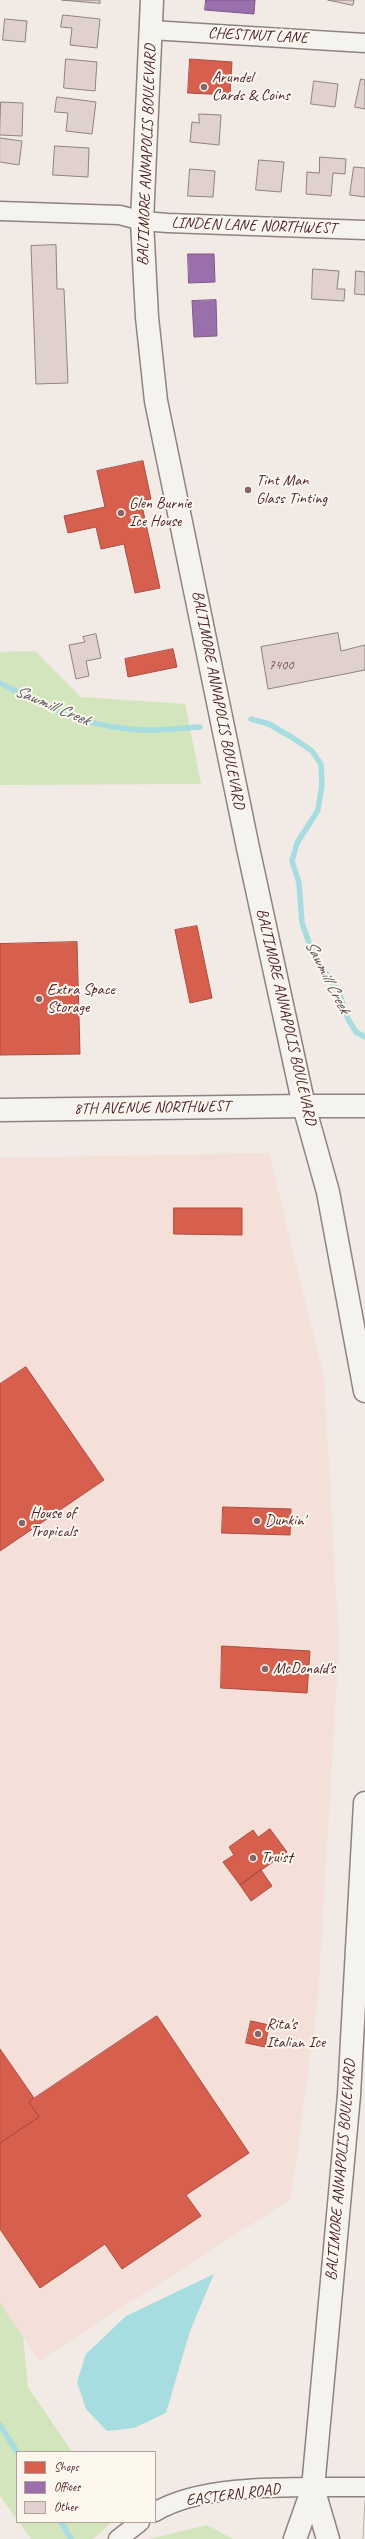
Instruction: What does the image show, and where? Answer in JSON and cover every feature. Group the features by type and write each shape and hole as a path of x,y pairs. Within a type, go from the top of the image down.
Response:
{"main road":[{"name":"BALTIMORE ANNAPOLIS BOULEVARD","path":"152,0 142,221 147,316 156,401 248,848 304,1106 328,1192 365,1391"},
{"name":"8TH AVENUE NORTHWEST","path":"0,1110 365,1106"},
{"name":"BALTIMORE ANNAPOLIS BOULEVARD","path":"295,2539 313,2488 349,2094 365,1803"},
{"name":"BALTIMORE ANNAPOLIS BOULEVARD","path":"313,2488 328,2539"}],"street":[{"name":"CHESTNUT LANE","path":"151,30 365,43"},
{"name":"LINDEN LANE NORTHWEST","path":"0,211 120,215 142,221 365,230"},
{"name":"EASTERN ROAD","path":"156,2512 196,2496 260,2489 365,2487"},
{"path":"118,2539 139,2523"}],"shaded area":[{"path":"269,1153 324,1378 339,1644 318,1997 291,2199 39,2361 0,2303 0,1158"}],"green space":[{"path":"35,651 81,697 185,704 201,784 0,785 0,652"},
{"path":"0,2303 23,2337 28,2387 71,2451 16,2451 16,2518 0,2496"},
{"path":"20,2523 111,2523 93,2539 31,2539"},
{"path":"207,2525 233,2539 149,2539"}],"water":[{"path":"214,2274 190,2331 166,2413 134,2428 107,2431 86,2409 77,2382 86,2354 126,2316"}],"building: Shops":[{"path":"190,59 232,62 230,95 188,93"},
{"path":"143,461 151,499 141,501 160,588 135,593 124,544 101,549 96,527 68,533 64,516 105,507 97,471"},
{"path":"173,649 177,667 128,677 125,659"},
{"path":"197,926 212,998 190,1003 175,930"},
{"name":"Extra Space Storage","path":"77,942 80,1054 0,1055 0,944"},
{"path":"174,1208 242,1208 242,1235 174,1234"},
{"path":"26,1367 104,1480 0,1551 0,1384"},
{"name":"Dunkin'","path":"223,1507 291,1509 290,1535 222,1533"},
{"name":"McDonald's","path":"222,1646 310,1651 307,1693 221,1688"},
{"name":"Truist","path":"270,1829 287,1852 240,1885 223,1862 234,1855 229,1847 253,1830 258,1837"},
{"path":"261,1870 272,1886 251,1901 240,1885"},
{"path":"157,2016 249,2153 186,2195 201,2216 122,2269 105,2244 40,2288 0,2229 0,2143 39,2117 29,2102"},
{"name":"Rita's Italian Ice","path":"251,2021 269,2025 265,2047 246,2043"},
{"path":"0,2049 34,2098 29,2102 39,2117 0,2143"}],"building: Offices":[{"path":"206,0 255,0 254,14 205,10"},
{"path":"188,254 214,254 215,282 189,283"},
{"path":"216,300 217,336 194,337 192,301"}],"building: Other":[{"path":"62,0 100,0 100,3"},
{"path":"328,0 354,0 353,5"},
{"path":"63,15 100,19 97,48 70,45 72,28 61,27"},
{"path":"5,19 27,21 25,42 3,40"},
{"path":"66,59 97,62 95,91 64,88"},
{"path":"361,79 365,80 365,109 355,107"},
{"path":"314,81 338,84 335,107 311,104"},
{"path":"57,97 96,102 92,134 66,131 68,113 55,112"},
{"path":"1,102 23,103 22,136 0,135"},
{"path":"199,114 221,115 219,145 190,142 192,122 199,123"},
{"path":"0,138 22,141 19,165 0,162"},
{"path":"55,146 89,148 88,177 53,175"},
{"path":"320,157 346,159 345,174 333,173 331,196 306,194 307,172 319,173"},
{"path":"259,160 284,162 281,192 256,190"},
{"path":"354,167 365,168 365,197 350,195"},
{"path":"190,169 215,171 213,197 188,196"},
{"path":"56,245 57,289 64,289 68,383 36,384 31,246"},
{"path":"313,269 339,271 337,289 345,289 344,301 312,299"},
{"path":"356,271 365,272 365,295 355,294"},
{"path":"338,633 341,651 365,645 365,670 268,689 261,647"},
{"path":"96,634 101,658 86,661 89,676 76,679 69,645 85,642 83,637"}],"waterway":[{"name":"Sawmill Creek","path":"0,683 63,713 112,727 138,730 200,727"},
{"name":"Sawmill Creek","path":"251,719 269,724 293,738 312,751 321,764 322,784 318,810 297,843 292,861 299,883 302,923 313,954 339,993 348,1019 356,1032 365,1037"},
{"path":"0,2425 16,2451"},
{"path":"62,2523 71,2539"}],"tram line":[{"path":"363,2539 365,2500"}],"place":[{"name":"Arundel Cards & Coins","path":"204,87"},
{"name":"Tint Man Glass Tinting","path":"248,490"},
{"name":"Glen Burnie Ice House","path":"121,513"},
{"name":"Extra Space Storage","path":"39,999"},
{"name":"Dunkin'","path":"257,1521"},
{"name":"House of Tropicals","path":"22,1523"},
{"name":"McDonald's","path":"265,1669"},
{"name":"Truist","path":"253,1858"},
{"name":"Rita's Italian Ice","path":"258,2034"}]}
